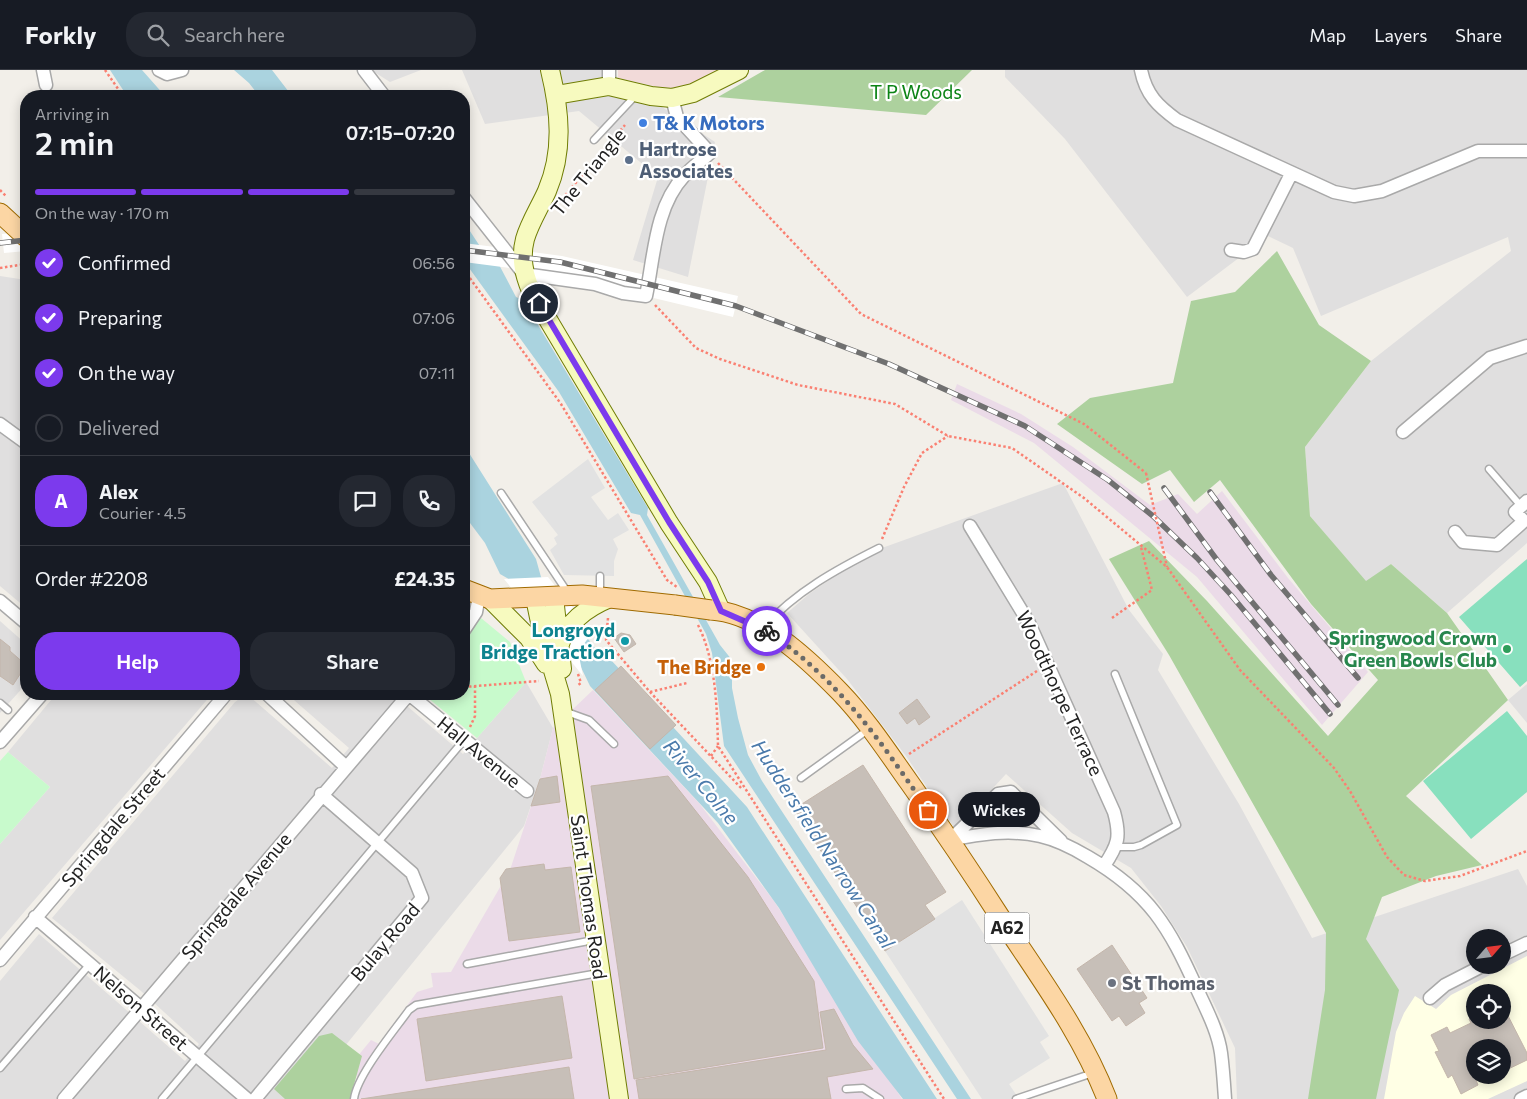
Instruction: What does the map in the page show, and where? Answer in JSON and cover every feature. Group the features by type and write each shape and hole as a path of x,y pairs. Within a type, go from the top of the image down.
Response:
{"main road":[{"path":"0,213 20,231"},
{"name":"A62","path":"478,595 527,598 562,596 605,597 716,611 763,628 818,670 842,693 870,728 950,840 1076,1034 1096,1071 1106,1099"}],"street":[{"path":"43,70 46,86"},
{"path":"159,70 167,74 182,70"},
{"path":"364,70 379,90"},
{"path":"524,274 522,251 528,227 547,190 555,167 560,137 556,95 550,70"},
{"path":"556,95 609,78 638,93 672,98 693,93 739,70"},
{"path":"1142,70 1147,91 1157,105 1177,120 1291,174 1334,192 1354,196 1382,191 1478,151 1527,151"},
{"path":"524,274 595,284 623,293 646,296 663,213 668,199 683,177 710,153 677,117 672,98"},
{"path":"1231,250 1244,252 1253,249 1291,174"},
{"path":"470,206 524,274 531,291 669,522 708,582 716,611"},
{"path":"1403,432 1490,358 1527,346"},
{"path":"0,424 20,439"},
{"path":"1455,532 1464,542 1497,544 1524,521 1515,512 1524,503"},
{"name":"Woodthorpe Terrace","path":"970,526 1022,611 1048,664 1114,812 1118,827 1117,846"},
{"path":"470,621 476,612 478,595"},
{"path":"478,595 529,638 560,695"},
{"name":"Saint Thomas Road","path":"560,695 564,680 559,647 562,596"},
{"path":"559,647 562,636 583,623 588,609 605,597"},
{"name":"Saint Thomas Road","path":"527,598 541,625 560,695 619,1099"},
{"path":"0,601 20,619"},
{"path":"0,742 37,700"},
{"name":"Springdale Street","path":"0,960 221,700"},
{"path":"274,700 345,766"},
{"name":"Springdale Avenue","path":"64,1099 321,794 404,700"},
{"name":"Hall Avenue","path":"416,700 527,791"},
{"path":"950,840 998,794 1011,792 1063,842 1104,866 1137,891 1158,916 1178,946 1214,1030 1221,1052 1224,1099"},
{"name":"Bulay Road","path":"255,1099 422,898 412,873 321,794"},
{"path":"950,840 984,833 1003,832 1040,836 1063,842"},
{"path":"1104,866 1117,846"},
{"name":"Nelson Street","path":"35,918 247,1099"},
{"path":"1511,950 1527,942"},
{"path":"1430,998 1445,985 1466,974"},
{"path":"1521,1099 1527,1096"}],"lane":[{"name":"The Triangle","path":"594,140 638,93"},
{"path":"1490,469 1524,503"},
{"path":"501,493 562,596"},
{"path":"763,628 776,613 804,590 878,548"},
{"path":"600,576 605,597"},
{"path":"1115,674 1177,825 1134,848 1117,846"},
{"path":"560,695 614,744"},
{"path":"0,703 8,710"},
{"path":"801,778 870,728"},
{"path":"162,1099 464,740"},
{"path":"467,964 596,940"},
{"path":"0,1068 90,964"},
{"path":"354,1099 354,1092 370,1065 409,1010 416,1005 600,973"},
{"path":"1016,1099 1096,1071"},
{"path":"846,1089 863,1088 880,1099"}],"path":[{"path":"105,70 119,90"},
{"name":"The Triangle","path":"561,201 627,123"},
{"path":"710,153 861,314 1086,425 1146,473 1167,567"},
{"path":"0,268 20,265"},
{"path":"470,278 562,404 651,553"},
{"path":"646,296 696,348 720,360 798,385 895,404 948,436 1012,448 1084,498 1167,567 1240,670 1334,768 1350,791 1387,857 1404,875 1425,881 1460,876 1527,851"},
{"path":"878,548 904,487 922,453 948,436"},
{"path":"1112,618 1152,590 1140,545"},
{"path":"583,623 607,626"},
{"path":"606,640 650,692 747,794"},
{"path":"710,660 717,711 718,746 944,1099"},
{"path":"896,763 1048,664"},
{"path":"575,667 582,683 578,685"},
{"path":"650,692 687,683"},
{"path":"470,686 560,695"},
{"path":"464,740 475,716 474,686"},
{"path":"711,756 718,746"}],"shaded area":[{"path":"371,70 421,70 390,82"},
{"path":"462,70 611,70 618,78 715,142 688,277 633,260 658,177 579,111 485,124"},
{"path":"618,70 718,70 692,83 671,90 618,78"},
{"path":"1005,70 1527,70 1527,543 1447,613 1391,564 1366,582 1310,516 1305,447 1371,361 1511,251 1508,237 1321,316 1293,248 1268,236 1187,297 1065,139 1005,77"},
{"path":"0,276 20,279 20,603 0,586"},
{"path":"957,384 1021,414 1073,447 1150,505 1178,494 1197,514 1222,491 1288,578 1368,672 1322,725 1197,577 1034,443 951,400"},
{"path":"588,459 605,488 591,497 608,520 618,513 629,530 613,539 618,549 614,561 614,576 564,575 550,550 557,544 554,538 558,535 532,502"},
{"path":"1063,483 1129,610 1163,654 1158,670 1239,804 1312,938 1518,869 1527,886 1527,1099 1237,1099 1235,1048 1187,947 1161,906 1131,868 1072,833 1006,774 955,829 906,756 847,679 787,613 809,594 868,553"},
{"path":"0,621 20,639 20,691 0,713"},
{"path":"526,682 553,728 540,779 524,826 345,1046 327,1099 0,1099 0,981 39,934 185,1061 199,1044 141,991 52,918 235,702 238,700 254,700 332,768 349,748 294,700 400,700 463,754"},
{"path":"1527,684 1527,723 1508,700"},
{"path":"593,690 699,803 774,901 902,1099 355,1099 357,1076 348,1068 371,1040 379,1044 417,992 433,987 431,973 451,972 510,870 540,779 553,728"},
{"path":"51,700 207,700 0,940 0,844 50,787 8,752"},
{"path":"962,900 1049,1036 1040,1042 1050,1058 1009,1084 1019,1099 982,1099 885,951"},
{"path":"1527,956 1527,1081 1488,1099 1384,1099 1396,1032 1404,1013 1415,996 1436,1009 1451,995 1466,987 1466,1029 1511,1029 1511,984 1472,984 1492,974 1511,974 1511,964"}],"green space":[{"name":"T P Woods","path":"765,70 972,70 926,115 718,97"},
{"path":"1277,251 1319,325 1371,361 1305,447 1310,516 1366,581 1391,564 1447,613 1508,700 1406,796 1482,865 1436,876 1382,897 1366,939 1399,990 1376,1099 1308,1099 1325,990 1326,933 1169,655 1109,559 1149,541 1207,601 1328,736 1378,680 1311,604 1220,480 1194,502 1170,470 1142,484 1057,424 1090,398 1173,383 1191,301 1235,292"},
{"name":"Springwood Crown Green Bowls Club","path":"1527,559 1527,681 1520,687 1459,617"},
{"path":"481,618 510,642 526,682 477,738 430,700 470,700 470,632"},
{"path":"1507,711 1527,736 1527,792 1471,839 1423,781"},
{"path":"8,752 50,787 0,844 0,761"},
{"path":"332,1033 362,1056 350,1099 285,1099 274,1089 319,1036"}],"water":[{"path":"110,70 142,70 160,90 123,90"},
{"path":"234,70 272,70 287,90 254,90"},
{"path":"470,231 487,257 496,259 516,297 523,300 648,508 647,515 720,645 732,660 732,688 738,718 748,755 762,781 971,1099 957,1099 724,746 712,653 706,634 640,515 631,513 559,392 470,269"},
{"name":"River Colne","path":"470,454 536,559 541,577 595,648 611,660 747,807 937,1099 903,1099 858,1041 779,908 718,823 590,686 576,657 512,581 500,574 485,543 470,523"}],"pier":[{"path":"20,232 20,252 4,253 2,234"},
{"path":"470,244 562,256 738,296 733,317 549,273 470,263"},
{"path":"548,577 595,635 589,637 581,648 580,661 583,676 504,579"}],"building":[{"name":"Longroyd Bridge Traction","path":"621,633 630,635 636,644 624,652 614,638"},
{"path":"0,639 10,647 10,651 20,660 20,674 13,685 0,676"},
{"path":"621,666 676,725 650,749 595,690"},
{"path":"917,699 930,717 919,725 915,718 907,724 899,713"},
{"path":"863,765 946,892 925,905 935,919 885,951 794,809"},
{"path":"557,776 560,802 531,806 540,779"},
{"path":"668,776 748,877 814,981 823,1048 634,1079 591,786"},
{"path":"544,864 545,870 571,867 580,932 509,941 500,878 506,869"},
{"name":"St Thomas","path":"1112,945 1147,998 1139,1003 1145,1013 1126,1026 1119,1016 1112,1021 1077,969"},
{"path":"562,996 572,1058 426,1081 417,1019"},
{"path":"834,1009 853,1045 873,1069 827,1077 831,1099 639,1099 636,1080 826,1050 820,1012"},
{"path":"1511,1022 1527,1053 1527,1060 1511,1068 1511,1039 1466,1039 1466,1084 1478,1085 1461,1094 1452,1075 1448,1078 1435,1052 1439,1051 1431,1035 1447,1027 1450,1033 1466,1025 1466,1029 1511,1029"},
{"path":"569,1067 574,1099 361,1099"}],"railway":[{"path":"0,243 20,241"},
{"path":"470,251 560,262 736,306 889,364 1025,426 1108,480 1153,516 1197,558 1231,595 1330,714"},
{"path":"1164,488 1217,560 1338,705"},
{"path":"1210,492 1271,575 1358,678"}],"way so far":[{"path":"767,631 805,658 842,693 896,763 928,810"}],"place":[{"name":"T& K Motors","path":"643,123"},
{"name":"Hartrose Associates","path":"629,160"},
{"name":"Longroyd Bridge Traction","path":"625,641"},
{"name":"Springwood Crown Green Bowls Club","path":"1507,649"},
{"name":"The Bridge","path":"761,667"},
{"name":"Wickes","path":"928,810"},
{"name":"St Thomas","path":"1112,983"}],"route":[{"path":"539,303 669,522 708,582 721,611 756,624 767,631"}],"water label":[{"name":"Huddersfield Narrow Canal","path":"823,844"}]}
